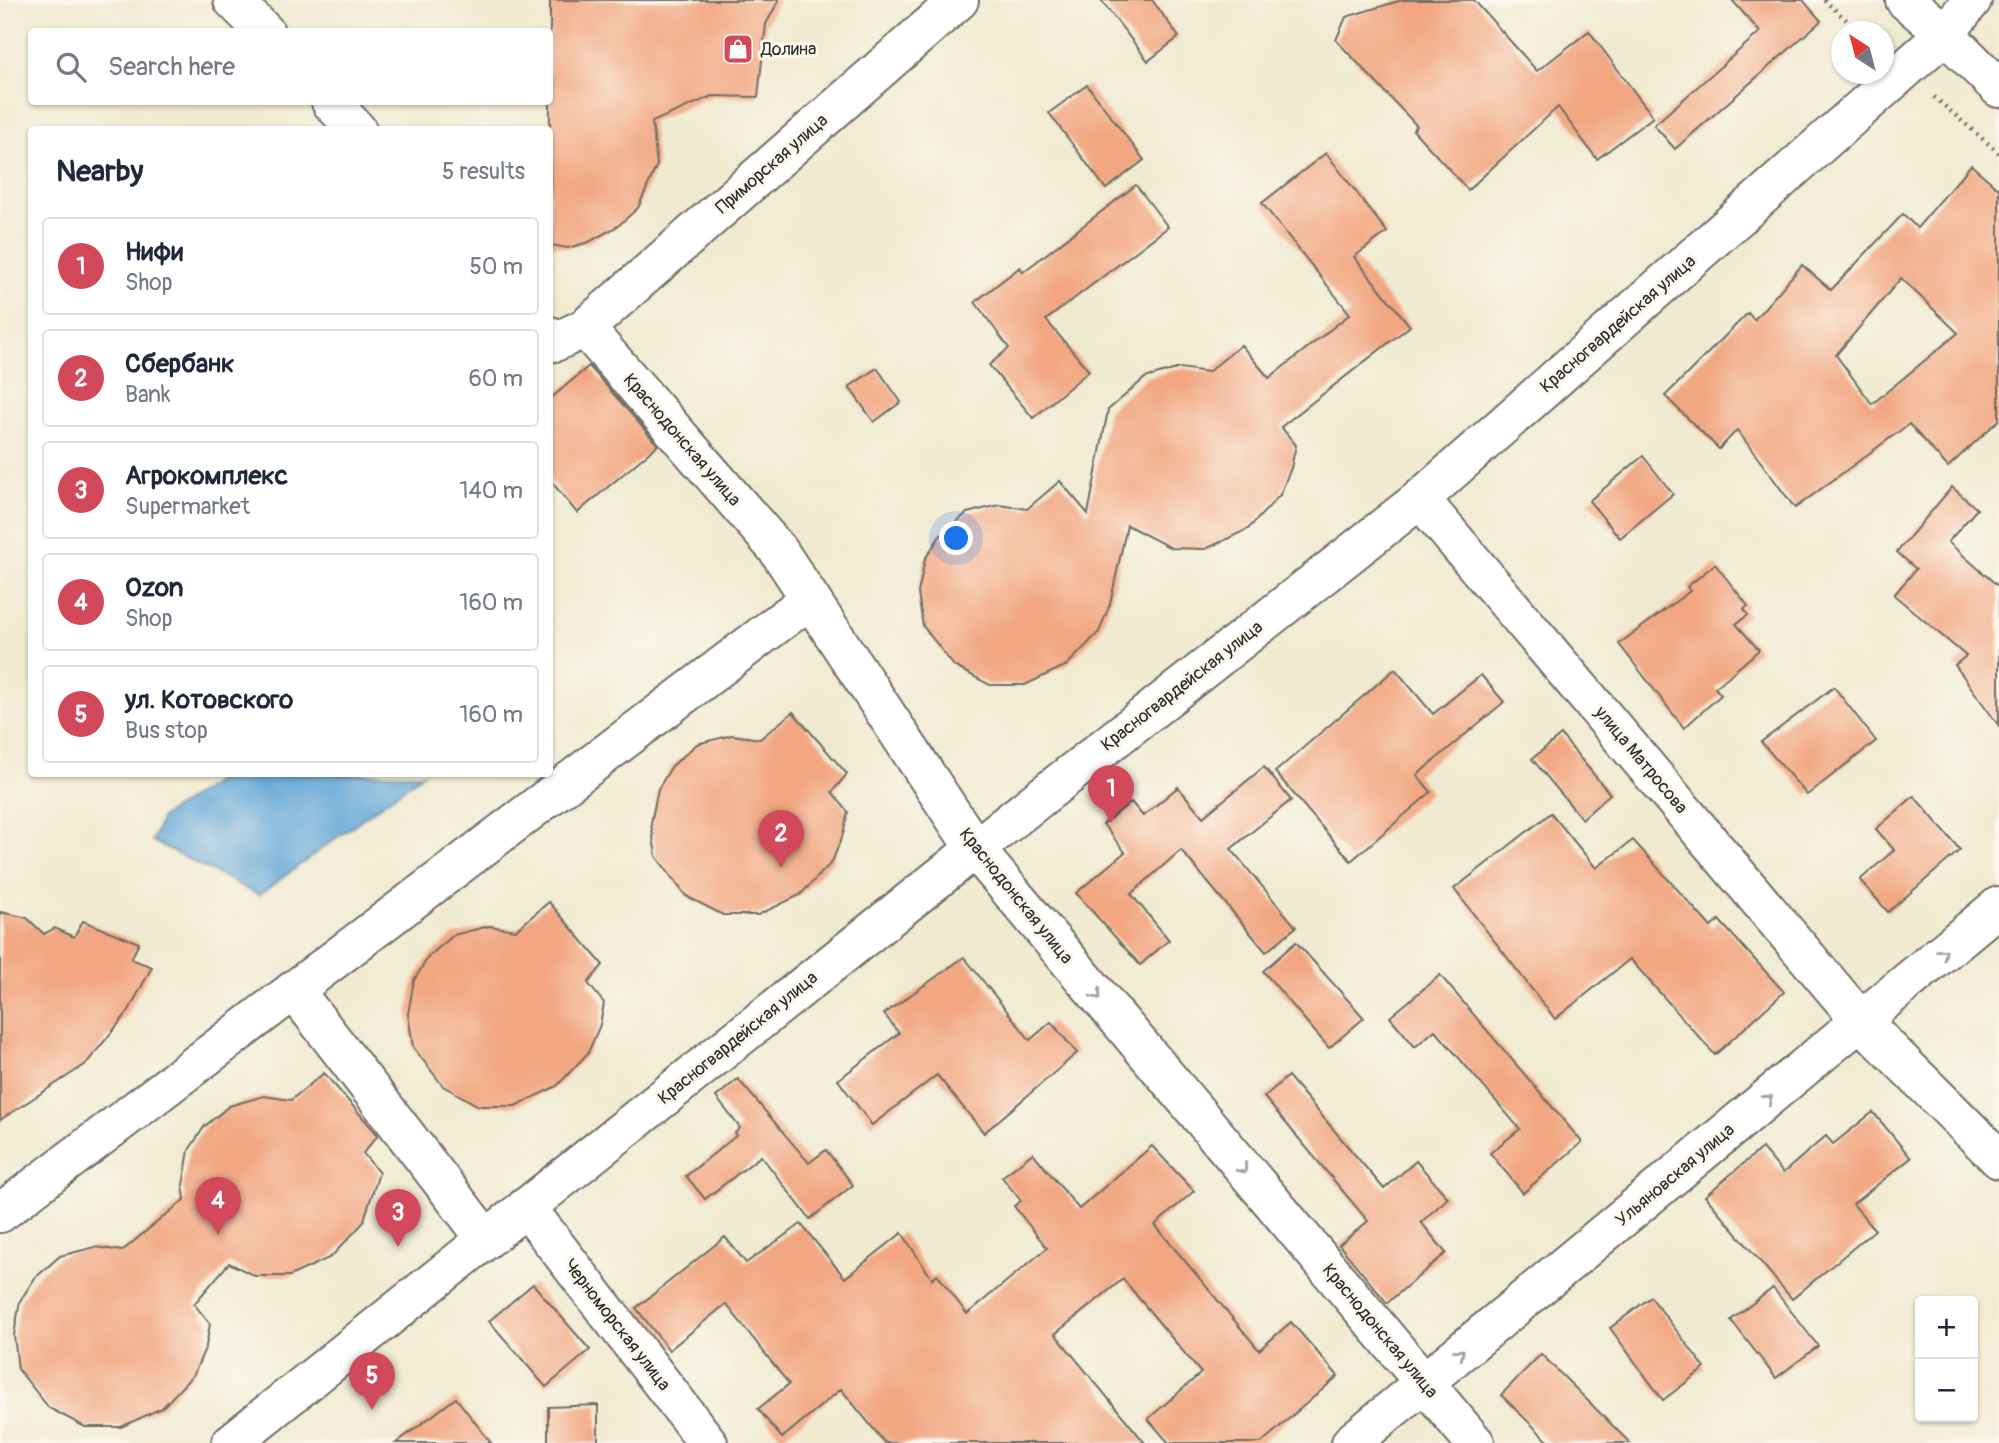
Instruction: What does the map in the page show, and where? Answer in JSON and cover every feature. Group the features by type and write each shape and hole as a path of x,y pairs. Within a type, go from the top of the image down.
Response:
{"street":[{"path":"233,0 261,28"},
{"name":"Приморская улица","path":"567,332 959,0"},
{"path":"1905,0 1945,34 1999,88"},
{"name":"Красногвардейская улица","path":"231,1443 975,849 1420,499 1905,71 1945,34 1972,0"},
{"path":"334,105 353,126"},
{"name":"Краснодонская улица","path":"567,332 778,550 975,849 1475,1443"},
{"name":"улица Матросова","path":"1420,499 1861,1021 1999,1159"},
{"path":"0,1213 810,599"},
{"name":"Ульяновская улица","path":"1351,1443 1999,906"},
{"path":"294,990 486,1239"},
{"name":"Черноморская улица","path":"526,1207 708,1443"}],"path":[{"path":"1824,0 1848,21"},
{"path":"1905,71 1999,153"}],"water":[{"path":"223,777 419,777 259,895 152,841 162,817"}],"building":[{"path":"550,0 779,0 766,24 758,97 712,96 652,122 657,165 638,208 618,226 589,242 568,248 553,246 553,126 550,126 550,105 553,105 553,28 550,28"},
{"path":"1101,0 1152,0 1179,37 1148,61"},
{"path":"1402,0 1474,0 1537,71 1589,31 1653,117 1597,159 1558,107 1468,190 1413,130 1417,126 1336,40 1346,17"},
{"path":"1732,0 1803,0 1821,21 1675,149 1654,125 1760,32"},
{"path":"1087,85 1144,160 1106,189 1049,113"},
{"path":"1326,153 1387,232 1354,257 1410,326 1281,427 1296,445 1291,468 1280,495 1248,529 1206,549 1171,548 1127,525 1110,604 1099,632 1067,665 1025,685 990,685 954,666 923,626 918,593 925,559 940,536 967,513 999,505 1027,509 1060,481 1088,514 1108,410 1145,378 1180,368 1208,372 1241,345 1269,378 1350,314 1262,203"},
{"path":"1971,165 1999,189 1999,420 1948,467 1909,424 1795,508 1737,430 1719,449 1665,396 1748,313 1754,320 1802,265 1831,290 1903,214 1917,228","holes":["1901,278 1958,333 1872,404 1836,355"]},
{"path":"1136,185 1168,227 1046,320 1089,371 1033,418 989,365 1009,348 975,302 1020,267 1023,272"},
{"path":"589,366 658,445 577,513 553,484 553,396"},
{"path":"877,368 901,402 874,422 849,387"},
{"path":"1643,456 1673,494 1620,538 1589,501"},
{"path":"1952,487 1977,509 1948,542 1999,587 1999,726 1955,665 1966,656 1894,595 1916,569 1897,552"},
{"path":"1715,564 1748,606 1744,609 1748,615 1736,624 1759,650 1715,688 1721,695 1684,728 1619,644 1690,591 1687,587"},
{"path":"1395,669 1433,714 1481,675 1504,702 1417,775 1431,792 1351,861 1275,772"},
{"path":"1834,687 1876,741 1807,795 1761,742"},
{"path":"793,712 847,774 832,792 848,812 843,834 832,862 800,895 758,915 723,915 686,896 656,856 651,823 658,789 672,766 697,744 732,735 760,739"},
{"path":"1561,735 1610,794 1582,819 1532,759"},
{"path":"1264,767 1291,800 1231,849 1296,927 1266,952 1181,850 1131,894 1169,940 1140,965 1076,893 1125,852 1103,824 1131,802 1143,816 1178,787 1203,817"},
{"path":"1914,796 1960,850 1888,912 1860,880 1894,850 1876,829"},
{"path":"1551,813 1596,868 1633,840 1711,927 1719,920 1784,992 1715,1055 1630,959 1555,1019 1454,889"},
{"path":"549,902 603,965 588,983 604,1003 600,1025 588,1053 557,1086 515,1106 479,1106 443,1086 413,1047 408,1014 414,980 429,956 454,935 489,926 516,930"},
{"path":"0,912 27,918 44,934 55,928 74,937 83,921 139,943 131,959 152,967 128,1012 86,1064 0,1120"},
{"path":"1296,942 1364,1018 1329,1048 1263,971"},
{"path":"964,957 1030,1040 1051,1022 1077,1053 984,1133 937,1075 872,1125 838,1080 899,1033 884,1014"},
{"path":"1440,975 1582,1142 1523,1193 1490,1153 1520,1129 1435,1030 1415,1047 1390,1017"},
{"path":"324,1073 378,1135 363,1153 379,1173 363,1223 331,1257 290,1276 255,1276 229,1263 194,1304 210,1324 206,1346 194,1374 162,1408 121,1427 85,1427 49,1408 18,1369 14,1335 20,1301 35,1278 60,1256 95,1247 122,1251 185,1199 183,1185 189,1150 204,1127 229,1106 264,1096 291,1100"},
{"path":"1288,1076 1384,1189 1416,1161 1448,1198 1421,1222 1446,1253 1387,1303 1339,1245 1368,1221 1264,1097"},
{"path":"738,1079 809,1163 826,1150 853,1185 810,1219 761,1156 705,1199 686,1176 737,1135 735,1133 740,1128 716,1097"},
{"path":"1873,1112 1911,1158 1853,1204 1875,1230 1792,1299 1705,1196 1762,1148 1783,1173 1826,1136 1833,1144"},
{"path":"1152,1146 1194,1191 1155,1225 1259,1350 1291,1322 1338,1376 1261,1443 1169,1443 1148,1419 1201,1373 1123,1279 1055,1334 1145,1443 885,1443 841,1389 782,1438 758,1409 789,1384 726,1304 669,1350 636,1308 725,1237 746,1263 801,1224 845,1278 902,1233 932,1279 937,1274 967,1314 1047,1248 1014,1206 1021,1201 1002,1177 1033,1153 1079,1209"},
{"path":"533,1284 590,1350 546,1387 489,1321"},
{"path":"1773,1288 1818,1346 1776,1378 1731,1320"},
{"path":"1651,1297 1705,1368 1663,1400 1610,1328"},
{"path":"1541,1354 1630,1443 1550,1443 1501,1395"},
{"path":"456,1398 491,1443 396,1443"},
{"path":"598,1405 598,1443 548,1443 548,1407"}],"place":[{"name":"Долина","path":"738,49"},
{"name":"Нифи","path":"1111,823"},
{"name":"Сбербанк","path":"781,868"},
{"name":"Ozon","path":"218,1235"},
{"name":"Агрокомплекс","path":"398,1247"},
{"name":"ул. Котовского","path":"372,1410"}]}
